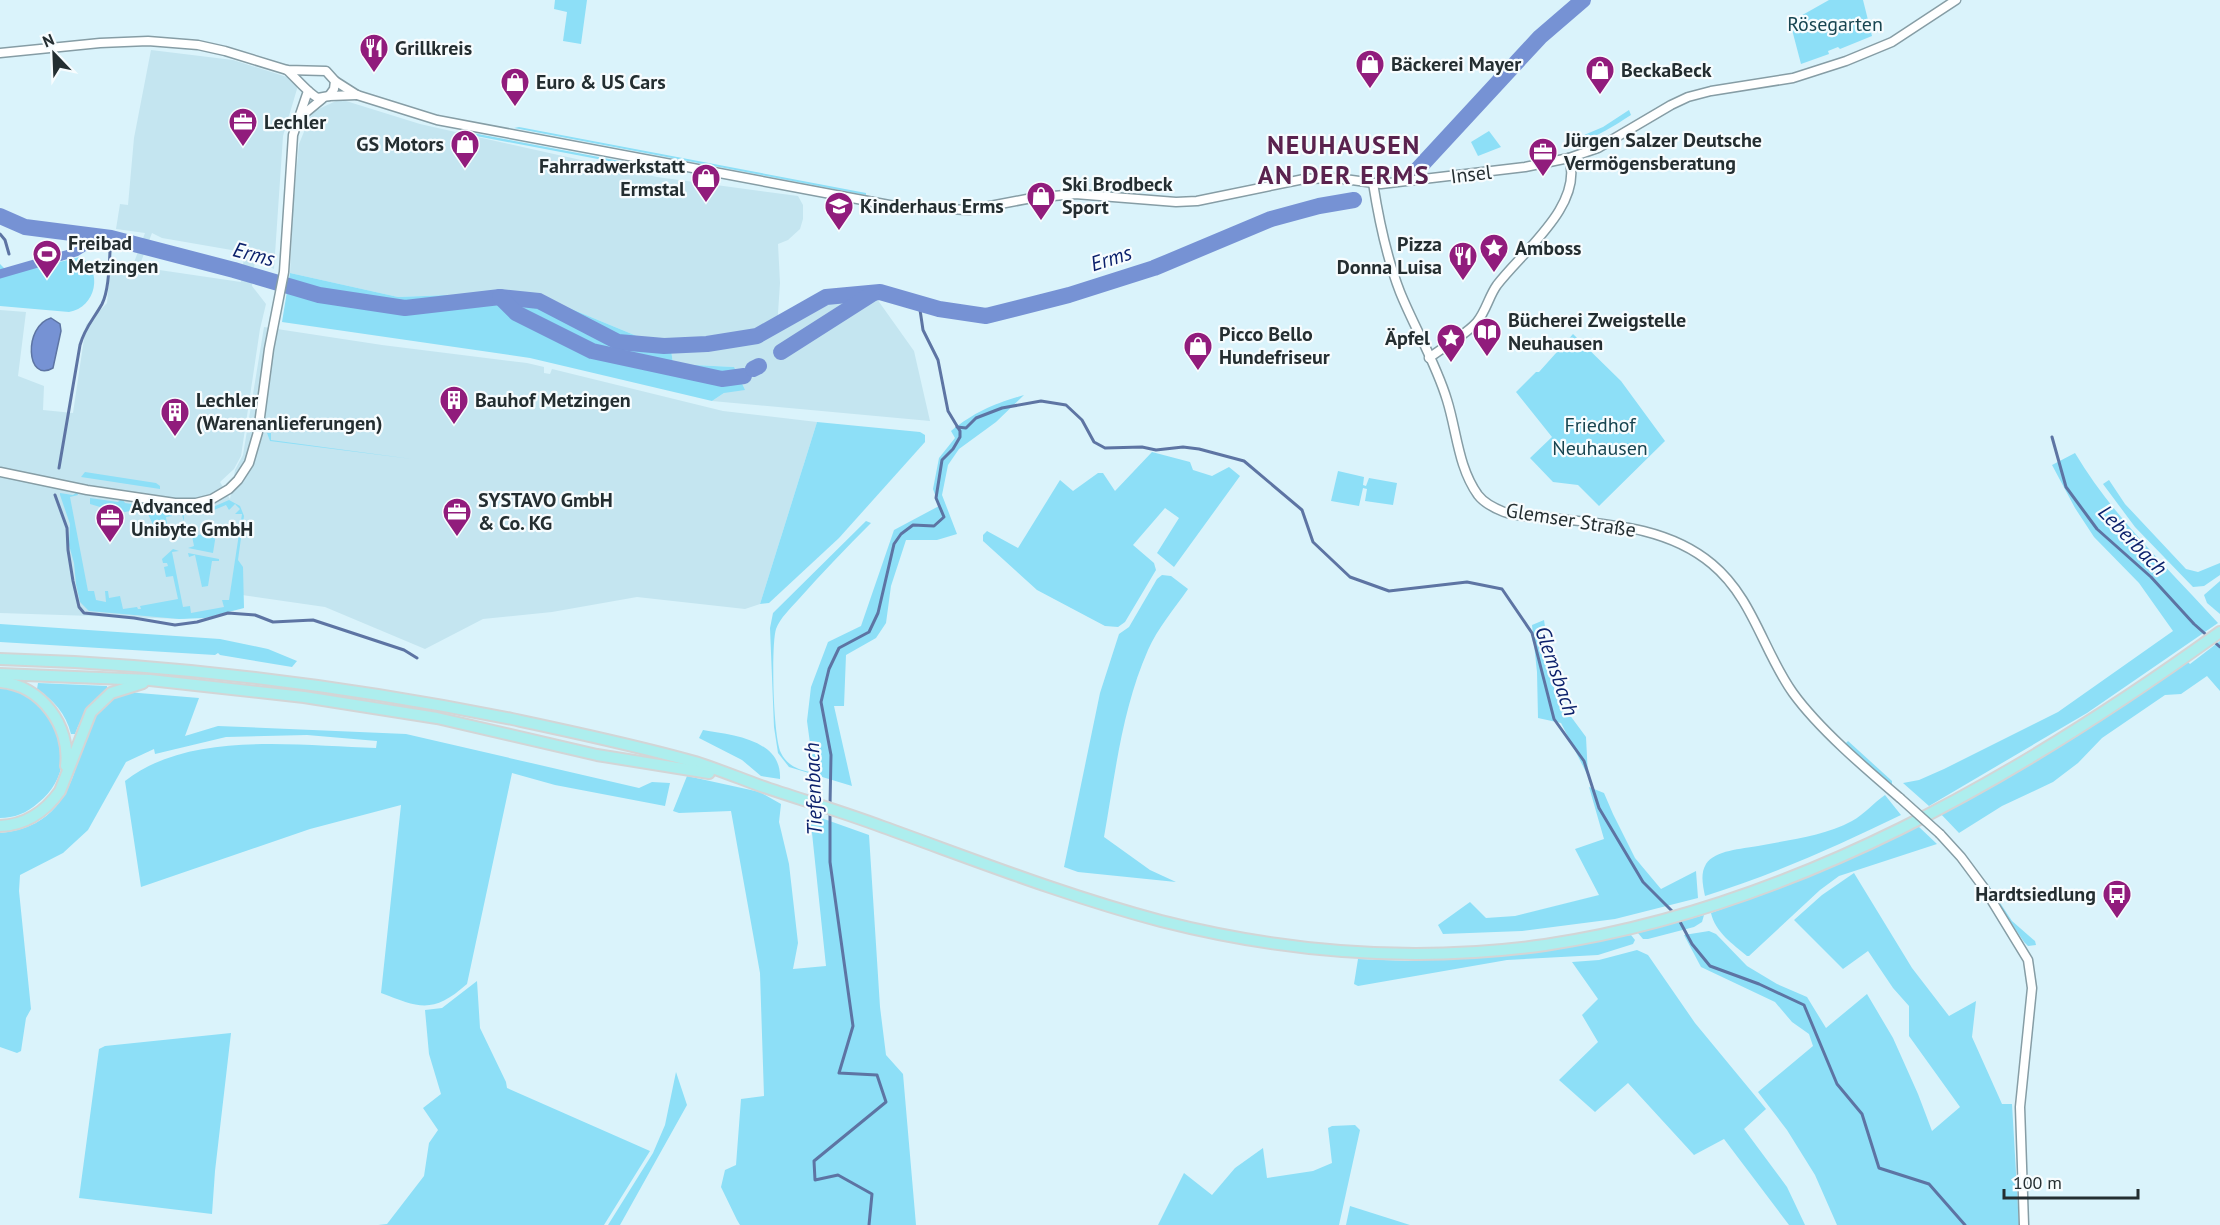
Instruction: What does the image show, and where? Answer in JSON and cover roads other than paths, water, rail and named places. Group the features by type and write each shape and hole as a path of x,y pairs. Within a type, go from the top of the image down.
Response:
{"main road":[{"path":"1,659 225,673 382,694 576,733 692,762 1012,874 1159,920 1203,931 1291,947 1368,953 1461,952 1524,947 1591,936 1669,918 1731,899 1832,859 1965,794 2083,725 2220,632"},
{"path":"0,674 150,680 293,695 426,716 545,741 597,755 739,778"},
{"path":"0,826 25,822 40,813 60,791 86,722 98,705 111,693 150,680"},
{"path":"0,682 26,689 43,702 54,715 63,733 68,754 65,778"}],"street":[{"name":"Insel","path":"357,95 428,118 867,202 927,209 969,210 1032,198 1075,194 1176,202 1197,201 1272,184 1320,178 1389,183 1525,167 1569,158 1598,148 1688,97 1711,91 1793,78 1880,48 1923,24 1956,0"},
{"path":"0,54 100,43 148,41 198,45 287,70 327,71 335,81 357,95"},
{"path":"287,70 314,97 357,95"},
{"path":"0,472 87,490 175,503 204,501 222,494 238,480 254,450 284,272 293,135 308,89 308,79 314,72"},
{"path":"298,119 334,89 335,81"},
{"path":"1429,358 1477,322 1496,286 1558,214 1571,185 1572,167 1569,158"},
{"name":"Glemser Straße","path":"1373,183 1384,246 1401,293 1447,400 1461,460 1474,488 1484,502 1506,513 1607,523 1685,545 1712,564 1727,578 1750,610 1794,693 1831,734 1940,834 1979,880 2024,951 2028,960 2032,988 2020,1107 2024,1225"}],"waterway":[{"name":"Erms","path":"1417,170 1540,37 1583,0"},
{"name":"Erms","path":"0,216 25,227 111,238 319,295 405,308 500,297 539,301 618,342 664,346 707,344 757,336 826,297 880,292 939,309 986,316 1069,295 1154,268 1271,219 1319,206 1354,200"},
{"path":"0,234 5,240 9,254"},
{"path":"0,274 76,252 100,237"},
{"path":"59,468 80,345 105,297 111,238"},
{"name":"Erms","path":"781,352 872,294"},
{"name":"Erms","path":"500,297 516,313 592,351 722,379 744,376"},
{"name":"Tiefenbach","path":"830,805 831,755 821,702 829,669 839,648 869,632 878,613 894,544 901,534 913,525 934,526 944,517 936,498 942,460 953,449 960,437 960,431 948,411 938,360 923,330 919,303"},
{"name":"Erms","path":"753,369 759,366"},
{"name":"Glemsbach","path":"957,427 966,428 976,418 1002,408 1041,401 1066,405 1082,420 1094,442 1105,448 1142,447 1156,450 1183,447 1244,461 1302,510 1313,542 1350,577 1389,591 1467,582 1502,589 1532,633 1554,719 1584,761 1599,808 1643,882 1674,913"},
{"name":"Leberbach","path":"2052,437 2066,487 2097,529 2151,577 2194,624 2220,647"},
{"path":"55,495 67,528 73,581 79,607 84,613 175,625 197,622 228,613 255,615 273,622 313,620 404,650 417,658"},
{"name":"Tiefenbach","path":"830,812 830,862 853,1026 839,1073 877,1075 886,1102 814,1161 815,1180 838,1175 872,1194 869,1225"},
{"name":"Glemsbach","path":"1678,918 1692,944 1710,966 1759,984 1804,1005 1837,1084 1862,1114 1879,1168 1929,1184 1965,1225"}],"place":[{"name":"Grillkreis","path":"374,74"},
{"name":"Bäckerei Mayer","path":"1370,90"},
{"name":"BeckaBeck","path":"1600,96"},
{"name":"Euro & US Cars","path":"515,108"},
{"name":"Lechler","path":"243,148"},
{"name":"GS Motors","path":"465,170"},
{"name":"Jürgen Salzer Deutsche Vermögensberatung","path":"1543,178"},
{"name":"Fahrradwerkstatt Ermstal","path":"706,204"},
{"name":"Ski Brodbeck Sport","path":"1041,222"},
{"name":"Kinderhaus Erms","path":"839,232"},
{"name":"Amboss","path":"1494,274"},
{"name":"Freibad Metzingen","path":"47,280"},
{"name":"Pizza Donna Luisa","path":"1463,282"},
{"name":"Bücherei Zweigstelle Neuhausen","path":"1487,358"},
{"name":"Äpfel","path":"1451,364"},
{"name":"Picco Bello Hundefriseur","path":"1198,372"},
{"name":"Bauhof Metzingen","path":"454,426"},
{"name":"Lechler (Warenanlieferungen)","path":"175,438"},
{"name":"SYSTAVO GmbH & Co. KG","path":"457,538"},
{"name":"Advanced Unibyte GmbH","path":"110,544"},
{"name":"Hardtsiedlung","path":"2117,920"}],"district":[{"name":"NEUHAUSEN AN DER ERMS","path":"1344,159"}],"park label":[{"name":"Rösegarten","path":"1835,24"},
{"name":"Friedhof Neuhausen","path":"1600,436"}]}
